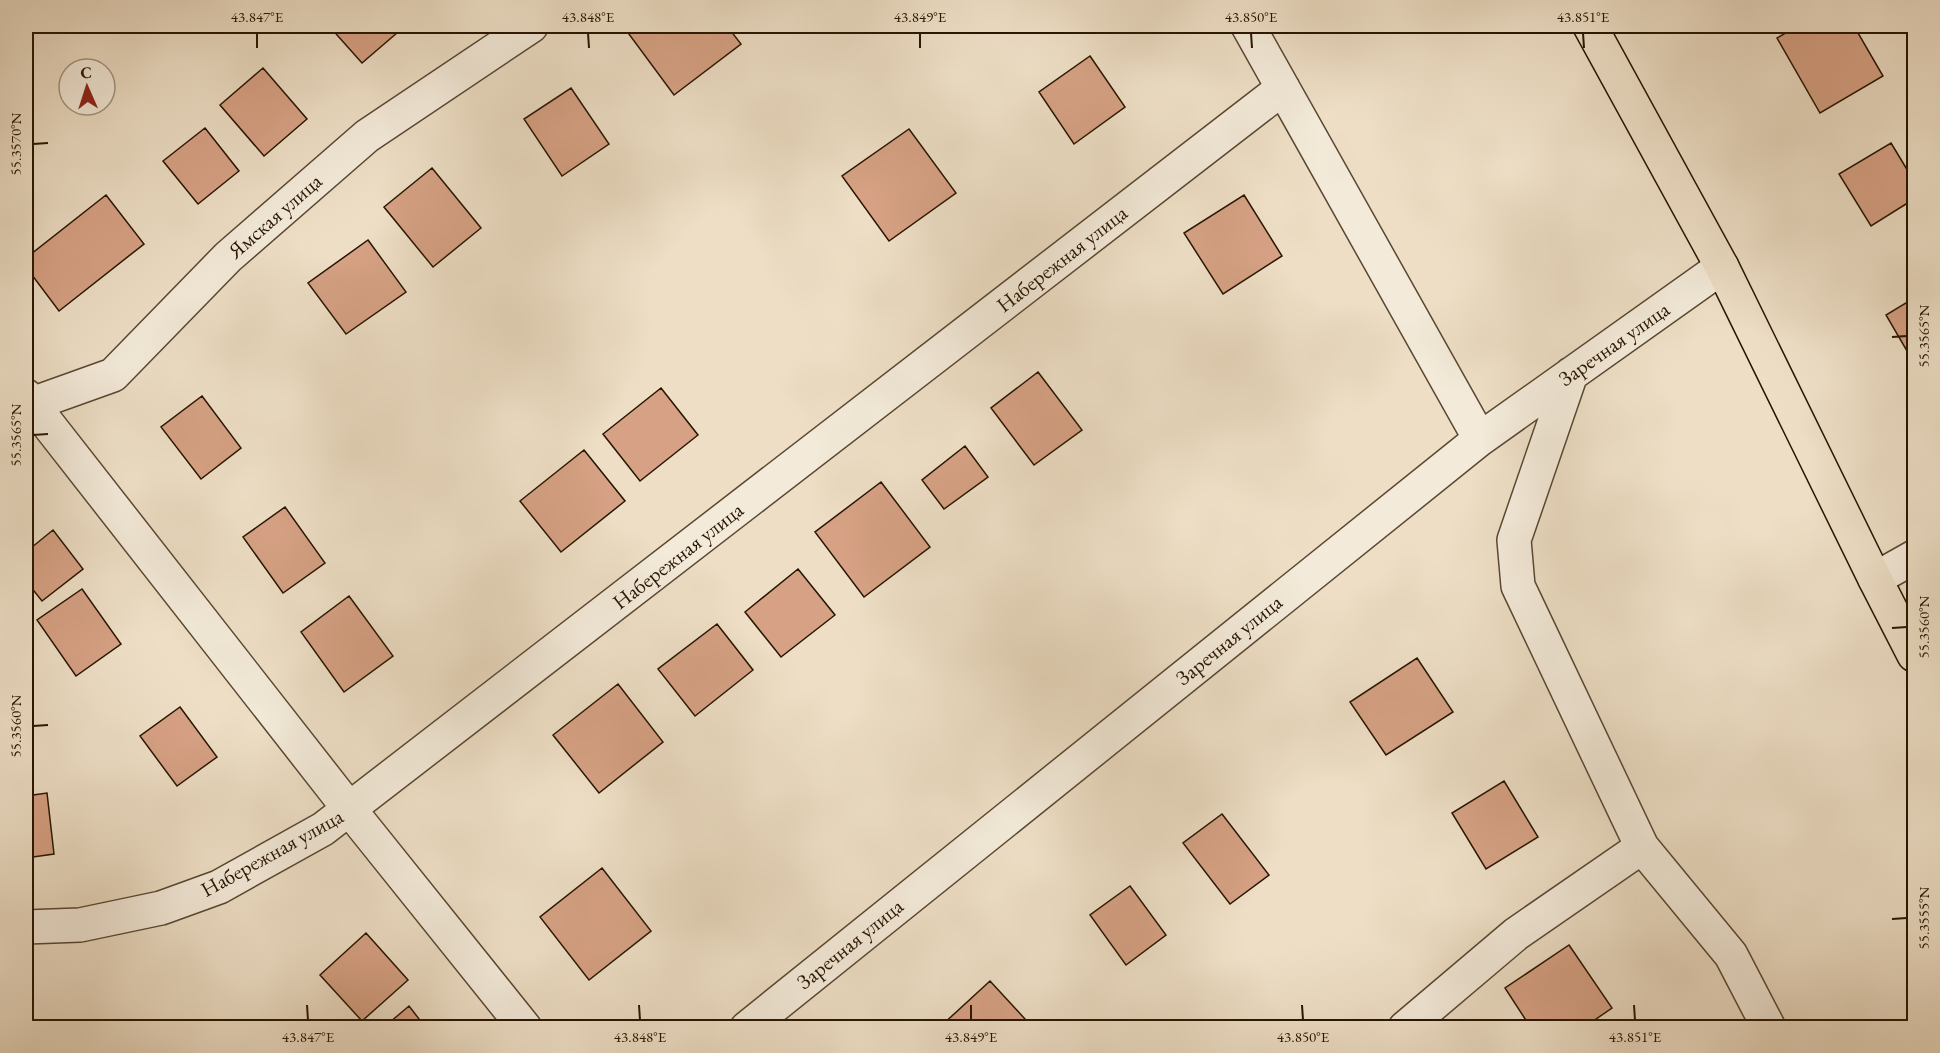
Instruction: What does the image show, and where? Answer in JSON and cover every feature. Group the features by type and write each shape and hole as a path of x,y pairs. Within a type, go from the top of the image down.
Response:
{"main road":[{"path":"1590,26 1722,267 1914,655"}],"street":[{"name":"Ямская улица","path":"28,401 113,375 228,257 367,136 531,26"},
{"path":"1248,26 1480,439"},
{"name":"Набережная улица","path":"26,927 81,925 160,908 219,887 323,829 1283,87"},
{"name":"Заречная улица","path":"747,1028 1480,439 1722,267"},
{"path":"1571,374 1514,540 1518,586 1642,847 1731,955 1769,1028"},
{"path":"28,401 525,1028"},
{"path":"1875,579 1914,557"},
{"path":"1405,1028 1516,934 1642,847"}],"building":[{"path":"329,26 405,26 362,63"},
{"path":"623,26 727,26 741,44 674,95"},
{"path":"1798,26 1854,26 1883,76 1820,113 1777,38"},
{"path":"1090,56 1125,107 1074,144 1039,92"},
{"path":"263,68 307,119 264,156 220,105"},
{"path":"571,88 609,144 562,176 524,119"},
{"path":"205,128 239,171 198,204 163,161"},
{"path":"909,129 956,193 889,241 842,176"},
{"path":"1891,143 1914,181 1914,199 1871,226 1839,174"},
{"path":"432,168 481,228 433,267 384,207"},
{"path":"106,195 144,244 59,311 26,267 26,258"},
{"path":"1244,195 1282,256 1223,294 1184,233"},
{"path":"368,240 406,292 346,334 308,283"},
{"path":"1914,298 1914,363 1886,315"},
{"path":"1038,372 1082,430 1034,465 991,408"},
{"path":"661,388 698,435 640,481 603,434"},
{"path":"202,396 241,448 201,479 161,427"},
{"path":"965,446 988,477 944,509 922,480"},
{"path":"584,450 625,501 561,552 520,501"},
{"path":"881,482 930,547 864,597 815,532"},
{"path":"285,507 325,563 283,593 243,537"},
{"path":"53,530 83,569 42,601 26,581 26,552"},
{"path":"798,569 835,615 781,657 745,612"},
{"path":"82,589 121,644 76,676 37,620"},
{"path":"349,596 393,656 344,692 301,632"},
{"path":"717,624 753,670 695,716 658,669"},
{"path":"1417,658 1453,712 1386,755 1350,702"},
{"path":"618,684 663,742 599,793 553,735"},
{"path":"180,707 217,757 177,786 140,736"},
{"path":"1504,781 1538,837 1486,869 1452,813"},
{"path":"47,793 54,854 26,858 26,796"},
{"path":"1222,814 1269,875 1230,904 1183,843"},
{"path":"602,868 651,931 589,980 540,917"},
{"path":"1130,886 1166,935 1126,965 1090,915"},
{"path":"366,933 408,980 362,1021 320,975"},
{"path":"1569,945 1612,1008 1583,1028 1531,1028 1505,988"},
{"path":"990,981 1025,1019 1016,1028 942,1028 941,1026"},
{"path":"26,991 31,991 32,1028 26,1028"},
{"path":"409,1006 426,1028 383,1028"}]}
